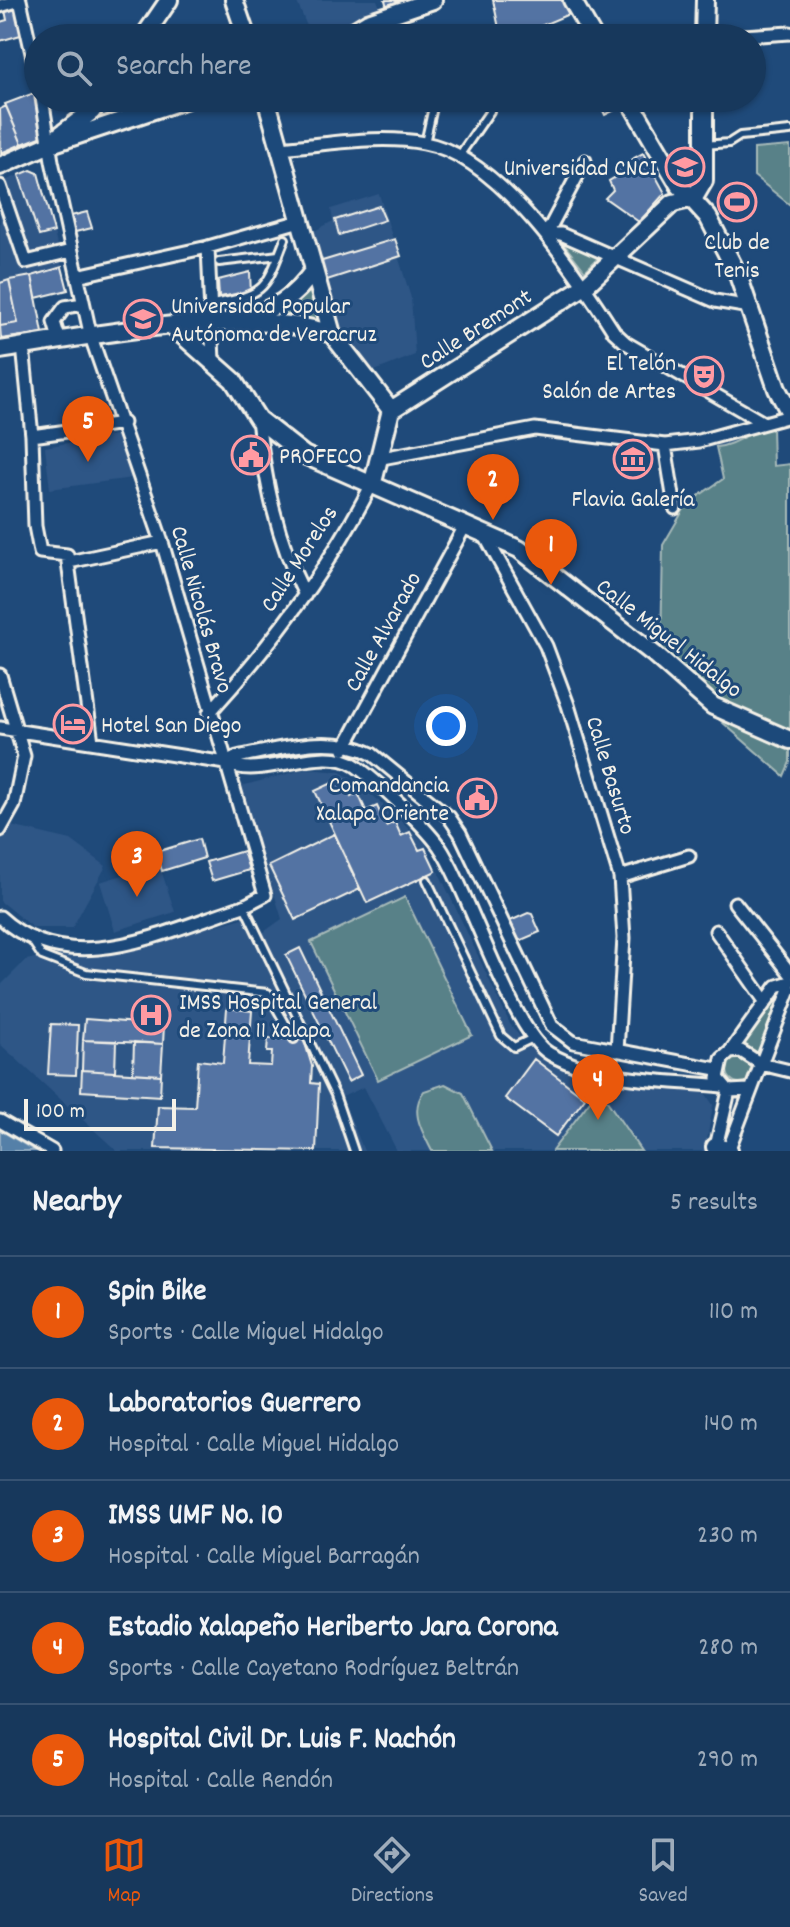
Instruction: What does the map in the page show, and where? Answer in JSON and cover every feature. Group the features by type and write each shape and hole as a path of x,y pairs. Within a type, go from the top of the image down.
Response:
{"main road":[{"path":"153,24 169,0"},
{"path":"234,0 242,24"},
{"path":"365,24 433,0"},
{"path":"572,0 586,24"},
{"path":"704,24 705,0"},
{"path":"48,145 91,112"},
{"path":"0,166 48,145 148,112"},
{"path":"270,112 332,334 391,410"},
{"path":"636,112 679,185 708,217 738,275 777,389 790,414"},
{"path":"694,198 704,181 704,112"},
{"name":"Calle Bremont","path":"391,410 585,286 673,203 694,198"},
{"path":"210,324 272,310 289,299 314,270"},
{"path":"0,350 210,324 283,324 332,334"},
{"name":"Calle Miguel Hidalgo","path":"173,327 233,380 258,419 304,455 373,482 519,549 654,654 713,706 790,740"},
{"name":"Calle Morelos","path":"373,482 382,458 391,410"}],"street":[{"path":"0,6 20,0 25,24"},
{"path":"766,35 790,33"},
{"name":"Calle Nicolás Bravo","path":"44,112 48,145 91,337 162,542 209,713 265,895 244,906"},
{"path":"279,148 395,140 425,143 459,156 547,233 614,332 626,343 762,422"},
{"path":"547,233 585,161"},
{"path":"0,186 26,262 71,251"},
{"path":"77,276 208,247 300,221"},
{"path":"547,233 561,234 715,301 750,307"},
{"path":"208,247 213,361"},
{"path":"60,342 54,322 65,307 83,304"},
{"path":"23,346 32,436 35,526 40,552 64,553 69,562 92,742"},
{"path":"382,458 535,429 665,445 699,441 790,414"},
{"path":"258,419 273,517 284,553 305,595"},
{"path":"32,436 123,423"},
{"path":"665,445 675,508"},
{"name":"Calle Morelos","path":"209,713 263,654 305,595 373,482"},
{"name":"Calle Alvarado","path":"339,760 466,524"},
{"name":"Calle Basurto","path":"482,532 546,646 568,705 620,877 624,938 617,1051"},
{"path":"69,562 162,542"},
{"path":"0,675 24,756 14,805 0,830"},
{"path":"0,728 226,763 241,770 339,760 354,764 440,848 533,1038 546,1052 564,1062 606,1074 749,1090"},
{"path":"226,763 237,757 296,747 346,744 372,754 449,817 460,833 552,1026 573,1042 717,1069"},
{"path":"620,877 689,856"},
{"path":"735,903 790,973"},
{"path":"0,917 32,941 90,951 106,950 244,906"},
{"path":"716,931 765,1001"},
{"path":"717,1069 777,986 790,982"},
{"path":"722,1150 761,1064 790,989"},
{"path":"533,1038 552,1026"},
{"path":"730,1052 741,1051 761,1064 790,1071"},
{"path":"717,1069 726,1089 722,1150"},
{"path":"0,1121 52,1151"}],"lane":[{"path":"425,143 432,112"},
{"path":"459,156 489,112"},
{"path":"704,145 729,143 740,136 790,131"},
{"path":"212,304 253,297 268,282 285,239"},
{"path":"219,262 279,255"},
{"path":"427,880 501,1036 514,1047 533,1038"},
{"path":"244,906 335,1095 354,1151"},
{"path":"32,941 42,956 86,973 268,993 294,1039"},
{"path":"54,944 52,953 59,960"}],"shaded area":[{"path":"296,0 377,0 381,10 346,24 306,24"},
{"path":"19,175 38,236 54,232 62,267 0,282 0,183"},
{"path":"379,194 411,298 415,355 367,374 342,335 311,233 333,221 331,209"},
{"path":"121,434 132,478 50,489 45,447"},
{"path":"306,769 340,772 358,782 425,843 510,1024 529,1048 560,1068 624,1083 702,1088 713,1105 705,1151 397,1151 364,1087 342,1097 364,1151 117,1151 0,1044 0,986 26,960 77,949 117,953 243,918 254,939 282,919 241,786"},
{"path":"11,826 71,840 106,866 72,928 33,928 0,901 0,840"},
{"path":"159,864 175,912 115,931 100,882"},
{"path":"0,1130 35,1151 0,1151"}],"green space":[{"path":"790,146 790,205 754,176 754,149"},
{"path":"555,233 603,253 585,271"},
{"path":"312,283 321,326 272,319 296,304"},
{"path":"772,426 773,466 790,464 790,736 717,703 661,648 663,545 687,504 723,479 716,447"},
{"path":"714,715 790,748 790,762 784,776"},
{"path":"405,897 472,1035 378,1080 311,942"},
{"path":"783,986 788,987 761,1056 741,1043"},
{"path":"740,1057 749,1061 753,1070 749,1079 740,1083 731,1079 727,1070 731,1061"},
{"path":"445,1084 463,1093 492,1151 432,1151 419,1121 418,1106 424,1091"},
{"path":"599,1089 641,1151 552,1151"}],"building":[{"path":"385,0 414,0 387,7"},
{"path":"493,0 564,0 569,14 545,24 498,24"},
{"path":"16,7 24,34 0,41 0,22 7,20 5,10"},
{"path":"24,97 24,112 38,112 43,136 22,144 5,104"},
{"path":"6,106 22,144 1,153 0,109"},
{"path":"643,153 665,193 639,222 605,198 613,190 609,181 619,175 614,169"},
{"path":"31,170 38,173 54,232 39,236 19,175"},
{"path":"379,206 385,220 339,235 335,220"},
{"path":"87,212 92,228 71,233 67,217"},
{"path":"395,239 401,256 324,281 319,262"},
{"path":"62,267 68,290 36,298 32,276"},
{"path":"250,272 251,294 219,297 218,280"},
{"path":"32,276 43,333 1,339 0,326 18,323 9,280"},
{"path":"9,280 18,323 0,326 0,283"},
{"path":"235,307 235,314 219,315 219,309"},
{"path":"343,778 351,797 358,793 366,811 377,806 386,826 395,822 401,836 410,832 419,850 425,848 436,871 367,903 315,791"},
{"path":"334,834 360,889 295,920 269,866"},
{"path":"199,839 204,858 162,871 156,852"},
{"path":"243,851 249,870 212,881 206,862"},
{"path":"532,914 540,932 519,941 510,921"},
{"path":"300,948 361,1075 348,1082 286,955"},
{"path":"227,1008 252,1011 248,1065 271,1066 272,1052 267,1052 268,1038 304,1040 312,1066 311,1083 319,1084 316,1151 155,1148 158,1106 195,1107 198,1060 223,1063"},
{"path":"85,1019 164,1025 163,1044 83,1040"},
{"path":"51,1024 78,1025 76,1075 48,1074"},
{"path":"83,1040 116,1041 115,1072 82,1070"},
{"path":"134,1042 163,1044 161,1075 133,1073"},
{"path":"534,1059 585,1098 556,1136 505,1098"},
{"path":"82,1070 161,1075 160,1096 81,1091"}],"place":[{"name":"Universidad CNCI","path":"685,167"},
{"name":"Club de Tenis","path":"737,202"},
{"name":"Universidad Popular Autónoma de Veracruz","path":"143,319"},
{"name":"El Telón Salón de Artes","path":"704,376"},
{"name":"PROFECO","path":"251,455"},
{"name":"Flavia Galería","path":"633,459"},
{"name":"Hospital Civil Dr. Luis F. Nachón","path":"88,462"},
{"name":"Laboratorios Guerrero","path":"493,520"},
{"name":"Spin Bike","path":"551,585"},
{"name":"Hotel San Diego","path":"73,724"},
{"name":"Comandancia Xalapa Oriente","path":"477,798"},
{"name":"IMSS UMF No. 10","path":"137,897"},
{"name":"IMSS Hospital General de Zona 11 Xalapa","path":"151,1015"},
{"name":"Estadio Xalapeño Heriberto Jara Corona","path":"598,1120"}]}
